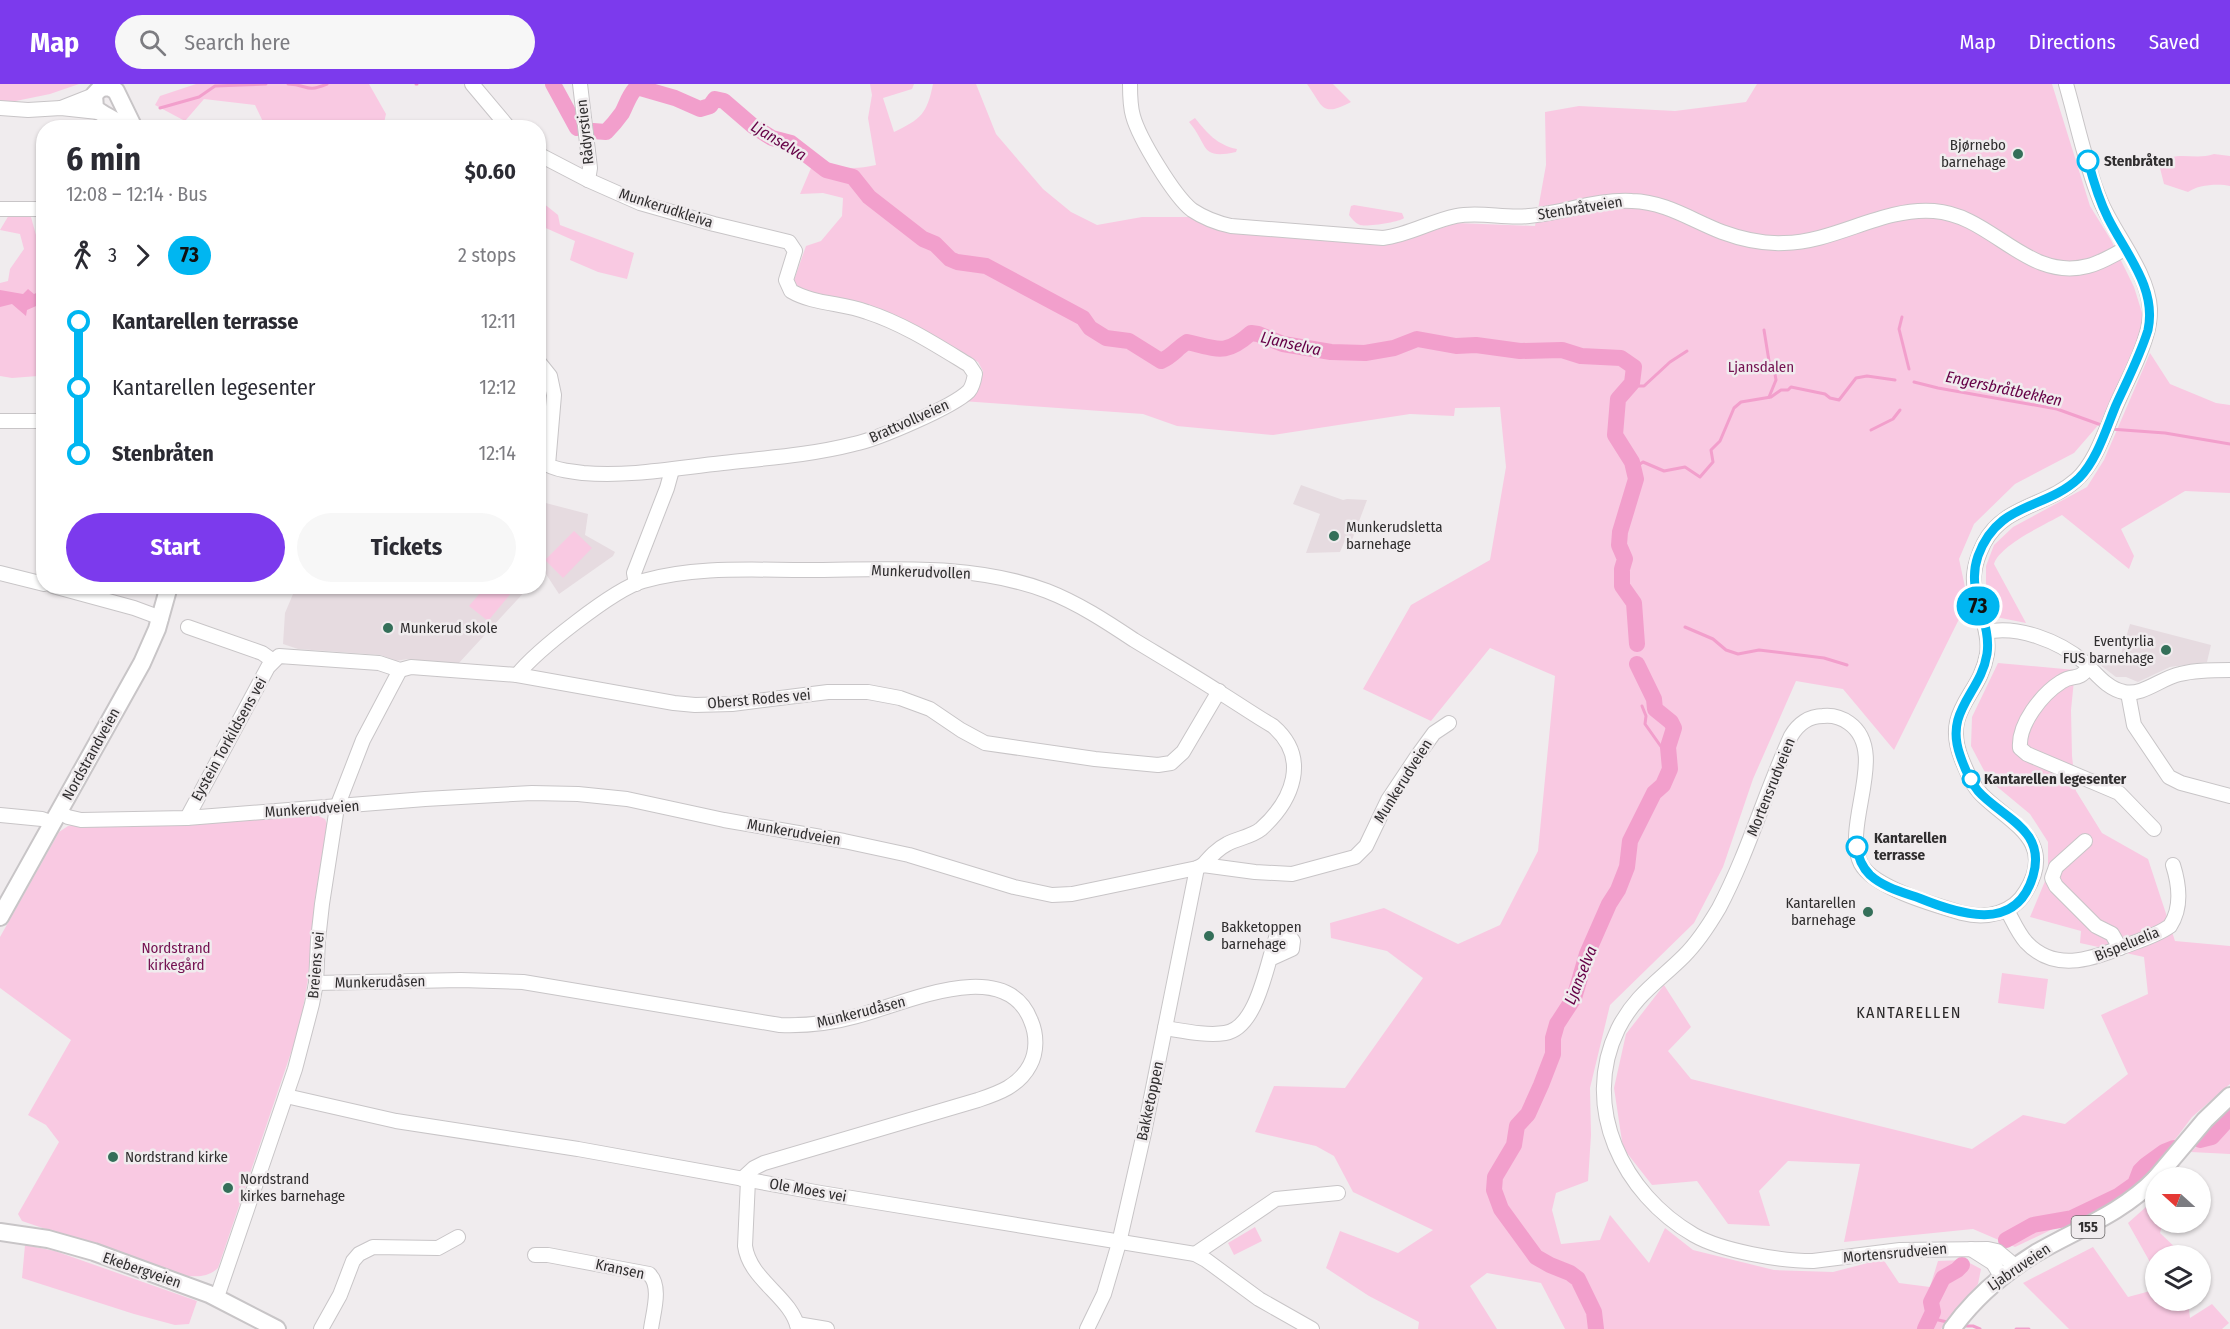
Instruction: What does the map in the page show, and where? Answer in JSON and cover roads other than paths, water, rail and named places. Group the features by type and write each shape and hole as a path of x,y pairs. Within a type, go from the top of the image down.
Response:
{"main road":[{"path":"110,91 94,105 115,120"},
{"path":"103,113 117,109 110,91"},
{"path":"110,91 129,120"},
{"name":"Nordstrandveien","path":"0,917 142,663 167,594"},
{"name":"Ljabruveien","path":"2165,1167 2205,1120 2230,1096"},
{"name":"Ljabruveien","path":"1952,1329 1977,1297 2008,1271 2116,1211 2145,1188"},
{"name":"Ekebergveien","path":"0,1232 38,1237 79,1248 217,1297 277,1329"}],"street":[{"path":"472,84 502,120"},
{"name":"Rådyrstien","path":"580,84 590,168 588,180"},
{"name":"Stenbråtveien","path":"1130,84 1133,118 1175,190 1197,213 1231,226 1383,238 1404,235 1441,220 1464,214 1526,216 1605,202 1634,201 1652,203 1674,210 1732,235 1772,243 1816,240 1899,214 1930,211 1966,219 1989,231 2027,258 2056,268 2088,266 2125,249"},
{"path":"2007,910 2023,897 2030,884 2035,868 2033,847 2024,830 1975,787 1960,754 1956,735 1959,712 1984,664 1987,648 1986,632 1975,594 1974,577 1979,554 1996,526 2010,515 2056,494 2073,483 2086,469 2140,351 2149,324 2149,304 2143,282 2098,195 2066,84"},
{"path":"61,108 110,91"},
{"path":"0,108 28,110 61,108 103,113"},
{"name":"Munkerudkleiva","path":"546,158 640,203 785,240 793,246 795,251"},
{"path":"0,209 36,209"},
{"name":"Brattvollveien","path":"546,371 550,376 554,395 548,465 557,470 609,475 672,470 855,444 927,415 972,388 975,374 969,365 888,320 857,308 791,291 786,280 795,251"},
{"path":"0,421 36,421"},
{"path":"636,584 634,573 672,470"},
{"name":"Munkerudvollen","path":"517,675 534,657 592,611 636,584 651,579 739,569 924,569 975,573 1024,584 1051,592 1114,627 1219,692 1279,731 1293,751 1294,768 1291,785 1284,799 1260,829 1228,843 1200,866"},
{"path":"0,573 36,582"},
{"path":"82,594 134,608 160,618"},
{"path":"188,627 262,653 272,660"},
{"path":"1986,632 1999,630 2048,640 2070,652 2112,688 2128,693 2138,692 2178,674 2230,670"},
{"name":"Oberst Rodes vei","path":"272,660 279,656 305,656 379,663 400,670 411,667 517,675 695,705 732,704 828,692 868,692 900,698 930,709 985,743 1095,759 1158,765 1171,763 1183,752 1219,692"},
{"name":"Eystein Torkildsens vei","path":"186,818 272,660"},
{"path":"2089,667 2078,679 2063,681 2036,704 2020,740 2020,748 2027,754 2119,793 2154,829"},
{"name":"Breiens vei","path":"217,1297 298,1060 316,983 322,904 337,807 363,740 400,670"},
{"path":"2128,693 2134,725 2169,777 2181,783 2230,796"},
{"name":"Mortensrudveien","path":"2007,910 1984,916 1964,914 1892,888 1871,876 1860,862 1857,846 1866,756 1862,737 1850,724 1839,718 1825,715 1806,720 1791,736 1719,908 1689,951 1645,990 1630,1008 1612,1044 1604,1083 1608,1129 1614,1148 1626,1171 1654,1203 1686,1230 1702,1239 1725,1247 1813,1261 1917,1249 1971,1249 2008,1271"},
{"name":"Munkerudveien","path":"0,815 81,820 186,818 532,793 599,795 844,841 909,855 1014,887 1052,895 1072,894 1200,866 1292,874 1353,858 1366,846 1388,800 1418,755 1434,733 1449,723"},
{"path":"2085,841 2053,871 2053,882 2096,926 2112,934 2120,948"},
{"name":"Bispeluelia","path":"2007,910 2026,942 2046,956 2058,960 2084,961 2165,929 2173,922 2178,903 2178,886 2173,865"},
{"name":"Bakketoppen","path":"1087,1329 1104,1294 1119,1244 1200,866"},
{"path":"1165,1028 1214,1034 1224,1034 1237,1029 1242,1025 1255,1002 1270,959"},
{"name":"Munkerudåsen","path":"316,983 461,980 523,982 780,1025 806,1026 831,1022 899,1004 943,989 973,987 1003,991 1020,1002 1029,1016 1036,1032 1033,1057 1030,1066 1010,1087 978,1100 764,1163 754,1168 745,1180"},
{"name":"Ole Moes vei","path":"286,1096 396,1121 570,1148 1119,1244 1195,1254 1259,1299 1312,1329"},
{"path":"745,1180 745,1245 753,1267 794,1316 797,1327 827,1329"},
{"path":"1195,1254 1276,1199 1338,1193"},
{"path":"321,1329 340,1295 353,1261 365,1250 373,1247 438,1248 458,1237"},
{"name":"Kransen","path":"535,1255 548,1255 649,1274 655,1280 656,1287 651,1329"}],"waterway":[{"path":"160,108 199,97 215,86 266,84"},
{"path":"288,84 311,88 327,84"},
{"name":"Ljanselva","path":"553,84 577,128"},
{"name":"Ljanselva","path":"593,131 606,132 622,113 637,87 675,98 700,109 710,106 715,99 724,101 753,126 772,138 791,143 826,170 853,177 869,197 923,239 935,244 950,259 986,266 1083,318 1090,328 1106,338 1129,341 1161,361 1187,342 1221,349 1234,345 1251,333 1283,344 1331,352 1365,353 1394,348 1417,339 1456,346 1476,345 1520,351 1562,350 1581,356 1621,358 1634,367 1632,383 1618,399 1615,435 1632,462 1636,479 1620,532 1619,545 1625,559 1622,569 1622,586 1634,603 1637,644"},
{"path":"1902,317 1899,329 1909,369"},
{"path":"1764,330 1769,361 1774,368 1776,380 1769,397"},
{"path":"1630,386 1644,386 1670,362 1687,351"},
{"name":"Engersbråtbekken","path":"1634,468 1643,462 1664,471 1685,467 1700,477 1713,462 1711,450 1720,441 1734,408 1741,402 1771,397 1791,387 1825,394 1839,400 1856,378 1867,376 1895,380"},
{"name":"Engersbråtbekken","path":"1914,382 2057,409 2104,426"},
{"path":"1871,430 1893,419 1900,410"},
{"name":"Engersbråtbekken","path":"2110,429 2165,433 2230,444"},
{"path":"1685,627 1713,639 1726,650 1738,654 1759,650 1824,658 1847,665"},
{"name":"Ljanselva","path":"1596,1329 1594,1312 1578,1279 1536,1257 1501,1209 1494,1190 1495,1177 1514,1145 1517,1126 1528,1114 1553,1054 1553,1038 1557,1024 1574,998 1587,954 1627,867 1630,841 1654,793 1663,785 1670,769 1668,747 1674,728 1671,722 1655,709 1654,699 1637,664"},
{"path":"1642,706 1646,716 1645,724 1667,755"},
{"path":"2200,1140 2212,1137 2230,1117"},
{"path":"2006,1240 2033,1225 2072,1218 2118,1196 2135,1184 2140,1171 2146,1165 2174,1148"},
{"path":"1925,1329 1933,1312 1931,1302 1943,1278 1962,1265"},
{"path":"1930,1318 1947,1322"},
{"path":"1963,1326 1980,1329"},
{"path":"2016,1329 2029,1329"}],"place":[{"name":"Bjørnebo barnehage","path":"2018,154"},
{"name":"Stenbråten","path":"2088,161"},
{"name":"Munkerudsletta barnehage","path":"1334,536"},
{"name":"Munkerud skole","path":"388,628"},
{"name":"Eventyrlia FUS barnehage","path":"2166,650"},
{"name":"Kantarellen legesenter","path":"1971,779"},
{"name":"Kantarellen terrasse","path":"1857,847"},
{"name":"Kantarellen barnehage","path":"1868,912"},
{"name":"Bakketoppen barnehage","path":"1209,936"},
{"name":"Nordstrand kirke","path":"113,1157"},
{"name":"Nordstrand kirkes barnehage","path":"228,1188"}],"district":[{"name":"KANTARELLEN","path":"1909,1012"}],"park label":[{"name":"Ljansdalen","path":"1761,367"},
{"name":"Nordstrand kirkegård","path":"176,956"}]}
